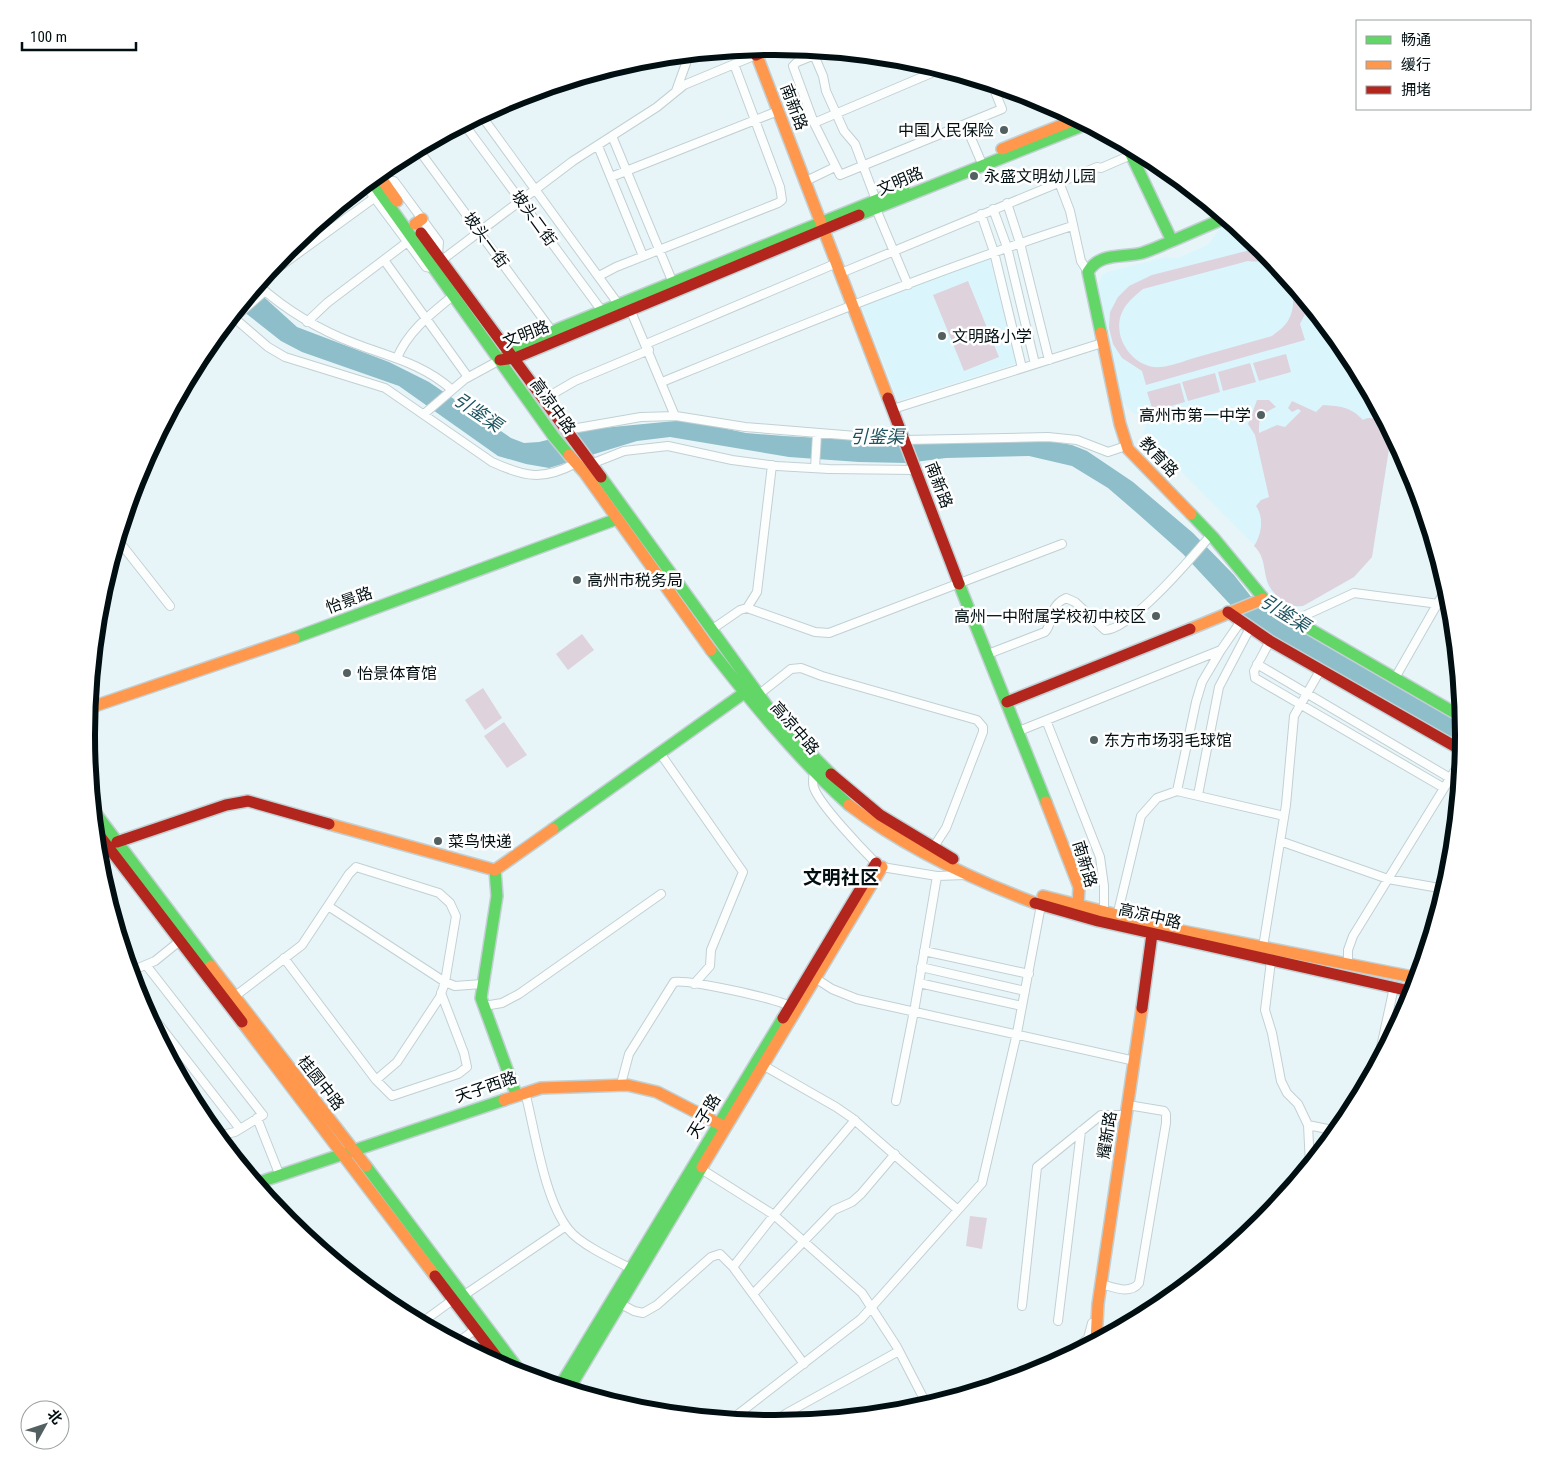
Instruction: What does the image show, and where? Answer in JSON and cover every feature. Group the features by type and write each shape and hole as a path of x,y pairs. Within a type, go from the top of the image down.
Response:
{"street":[{"name":"南新路","path":"756,55 959,583 1077,882 1078,906"},
{"path":"439,262 535,188 657,107 676,91 692,81 734,64 749,56"},
{"path":"812,56 793,66 814,123 835,167 839,174 842,175 1002,109 995,91"},
{"path":"814,56 846,135 854,142 865,166 876,204 908,285"},
{"path":"676,91 687,61"},
{"path":"599,276 643,256 782,200 780,187 734,64"},
{"path":"814,123 931,73"},
{"path":"611,177 778,112"},
{"path":"485,120 619,305"},
{"name":"文明路","path":"500,360 630,309 1070,122"},
{"path":"965,124 980,159"},
{"name":"文明路","path":"876,204 1080,127"},
{"name":"坡头二街","path":"468,129 602,311"},
{"path":"612,136 673,283"},
{"path":"598,146 643,256"},
{"path":"544,399 575,381 647,347 839,268 895,250 1059,182 1097,167 1102,168 1126,152"},
{"name":"坡头一街","path":"422,154 552,331"},
{"path":"1132,156 1172,241"},
{"path":"806,181 835,167"},
{"name":"高凉中路","path":"384,180 418,221 454,295 554,437 617,519 705,643 744,694 850,806 914,849 968,875 1041,905 1152,934 1406,990"},
{"path":"1059,182 1081,261 1088,272"},
{"name":"高凉中路","path":"374,187 378,196 411,240 439,262 512,355 758,695 817,770 861,802 933,848 971,869 1014,886 1117,916 1263,948 1411,977"},
{"path":"290,259 378,196 370,190"},
{"path":"1007,203 1020,243 1049,360"},
{"path":"993,209 1007,247 1036,364"},
{"path":"981,214 994,252 1022,368"},
{"path":"1088,272 1090,266 1102,259 1142,253 1219,220"},
{"name":"文明路","path":"512,355 552,331 823,226"},
{"path":"662,382 853,305 1007,247 1072,226"},
{"path":"307,322 327,303 411,240"},
{"path":"384,260 468,377"},
{"name":"教育路","path":"1088,272 1126,446 1260,600 1455,713"},
{"path":"261,290 307,322 354,343 397,358 434,374 449,391"},
{"path":"250,304 263,293"},
{"path":"397,358 406,338 454,295"},
{"path":"630,309 675,416"},
{"path":"238,318 268,347 285,358 384,388 426,413 492,462 521,474 544,476 573,461"},
{"path":"893,409 1102,343"},
{"path":"426,413 449,391 468,377 500,360"},
{"path":"568,432 642,417 675,416 817,437 906,443 1048,437 1077,440 1108,452 1126,446"},
{"path":"546,425 557,418"},
{"path":"815,465 817,437"},
{"path":"590,462 624,451 668,446 732,460 772,465 915,468"},
{"path":"747,608 757,592 772,465"},
{"name":"怡景路","path":"96,705 330,625 617,519"},
{"path":"988,654 1045,632 1048,629 1051,613 1066,598 1075,602 1107,631 1116,628 1133,616 1208,539"},
{"path":"711,630 740,610 747,608 815,632 829,634 1062,544"},
{"path":"123,546 170,606"},
{"path":"1295,620 1354,593 1439,604"},
{"path":"1395,678 1441,599"},
{"path":"1007,702 1260,600"},
{"path":"1231,611 1246,625 1270,641 1455,747"},
{"path":"1177,791 1202,682 1221,650 1246,625"},
{"path":"1198,795 1219,687 1246,625"},
{"path":"1270,641 1253,673 1255,678 1444,788"},
{"path":"1019,731 1221,650"},
{"path":"1257,664 1450,778"},
{"path":"758,695 785,672 801,668 822,676 972,718 980,722 984,732 946,828 933,848"},
{"path":"1263,948 1284,816 1292,727 1299,704 1321,669"},
{"path":"495,870 744,694"},
{"path":"1046,720 1100,857 1104,886 1104,913"},
{"path":"660,753 743,872 711,950 710,966 694,984"},
{"path":"817,770 813,787 816,792 840,823 879,865 937,876 968,875"},
{"path":"1348,964 1350,943 1454,771"},
{"path":"1117,916 1141,816 1157,798 1177,791 1284,816"},
{"path":"117,842 226,805 250,801 495,870"},
{"name":"桂圆中路","path":"101,820 184,938 458,1297 512,1361"},
{"name":"桂圆中路","path":"104,840 234,997 348,1153"},
{"path":"1280,841 1388,879 1437,888"},
{"name":"天子路","path":"572,1384 635,1271 879,865"},
{"path":"234,997 304,943 349,874 358,867 439,893 450,903 456,916 442,993 397,1062 376,1080"},
{"path":"495,870 497,896 482,984 484,1006 520,1093 560,1218 578,1238 635,1271"},
{"path":"896,1101 914,1012 937,876"},
{"path":"484,1006 502,1002 519,994 661,894"},
{"path":"738,1414 804,1364 872,1308 982,1183 1029,974 1041,905"},
{"path":"328,906 445,982 455,986 482,984"},
{"name":"耀新路","path":"1096,1334 1098,1304 1135,1061 1152,934"},
{"path":"137,968 146,965 184,938"},
{"path":"924,951 1029,974"},
{"path":"284,958 376,1080 392,1096 465,1069 467,1063 464,1053 442,993"},
{"path":"1271,960 1265,1010 1272,1033 1277,1067 1287,1093 1298,1104 1308,1125 1310,1156"},
{"path":"146,965 263,1115 235,1132 225,1134"},
{"path":"921,966 1025,991"},
{"path":"1375,983 1377,970"},
{"path":"812,976 832,989 857,999 1135,1061"},
{"path":"621,1084 629,1054 670,986 676,981 793,1008"},
{"path":"919,983 1022,1006"},
{"path":"1382,1041 1394,988"},
{"path":"163,1030 240,1129"},
{"path":"760,1063 855,1120 958,1210"},
{"name":"天子西路","path":"263,1181 520,1093 541,1088 621,1084 657,1092 696,1110 723,1126"},
{"path":"1022,1306 1036,1170 1042,1162 1101,1115 1127,1110 1164,1111 1166,1123 1139,1284 1136,1288 1128,1290 1101,1284"},
{"path":"257,1118 280,1176"},
{"path":"733,1267 774,1215 855,1120"},
{"path":"1308,1125 1329,1129"},
{"path":"1058,1321 1081,1131"},
{"path":"753,1294 834,1210 852,1202 894,1154"},
{"path":"698,1167 774,1215 862,1293 899,1351 924,1398"},
{"path":"426,1318 566,1226"},
{"path":"617,1302 634,1311 643,1313 657,1305 698,1267 720,1254 733,1267 804,1364"},
{"name":"桂圆中路","path":"458,1297 476,1330 494,1354"},
{"name":"天子路","path":"563,1381 617,1302"},
{"path":"1086,1340 1098,1304"},
{"path":"463,1339 476,1330"},
{"path":"785,1415 899,1351"}],"shaded area":[{"name":"高州市第一中学","path":"1226,226 1256,254 1315,321 1341,357 1364,395 1390,445 1372,557 1354,577 1303,606 1295,607 1272,594 1268,587 1260,551 1143,433 1149,417 1133,413 1122,402 1107,337 1098,285 1102,275 1107,272 1165,257 1178,258 1209,244 1220,228"},
{"path":"1251,250 1264,262 1248,261 1143,289 1124,308 1120,320 1120,334 1125,347 1140,362 1154,367 1161,367 1174,365 1272,336 1289,319 1292,311 1292,293 1306,310 1300,324 1305,340 1146,385 1142,371 1122,358 1113,344 1109,328 1110,312 1118,297 1129,286 1152,275"},
{"name":"文明路小学","path":"989,257 1018,363 898,401 861,305"},
{"path":"968,281 999,357 964,371 933,295"},
{"path":"1286,354 1291,372 1259,381 1253,363"},
{"path":"1250,363 1256,382 1223,391 1218,372"},
{"path":"1215,373 1220,392 1188,401 1182,382"},
{"path":"1180,383 1185,402 1153,411 1147,392"},
{"path":"1257,400 1269,400 1276,407 1260,419 1259,433 1277,425 1285,427 1301,411 1298,409 1292,412 1288,408 1292,401 1316,412 1323,405 1335,406 1354,412 1363,420 1371,418 1375,420 1379,423 1390,444 1372,557 1354,577 1303,606 1296,606 1285,602 1270,588 1262,559 1254,546 1261,526 1259,510 1256,506 1261,500 1269,497 1255,435 1248,424"},
{"path":"582,634 594,650 568,670 556,654"},
{"path":"483,688 502,718 485,730 465,700"},
{"path":"504,722 527,755 507,768 484,736"},
{"path":"970,1216 987,1218 982,1249 966,1246"}],"water":[{"path":"259,293 297,327 389,362 429,382 511,438 524,443 539,442 592,429 685,420 746,433 784,436 857,440 1045,440 1072,445 1087,451 1133,482 1193,533 1234,575 1260,608 1455,720 1456,743 1280,642 1240,615 1183,554 1137,513 1108,488 1072,466 1029,456 946,458 907,463 789,457 670,437 637,441 549,468 498,456 399,386 302,352 281,341 244,312"}],"traffic: fast":[{"path":"859,215 1080,127"},
{"path":"1101,333 1088,272 1098,261 1142,253 1172,241 1132,156"},
{"path":"375,186 554,437 569,455"},
{"path":"504,357 528,342 563,327 904,189"},
{"path":"1172,241 1219,220"},
{"path":"601,477 778,721 831,774"},
{"path":"1191,514 1213,537 1270,606 1455,713"},
{"path":"294,638 617,519"},
{"path":"959,584 1046,802"},
{"path":"711,650 777,730 812,769 849,805"},
{"path":"553,829 744,693"},
{"path":"101,820 211,966"},
{"path":"495,870 497,896 481,998 516,1094"},
{"path":"563,1381 783,1018"},
{"path":"262,1181 504,1100"},
{"path":"366,1166 513,1362"},
{"path":"572,1384 702,1167"}],"traffic: slow":[{"path":"757,55 888,398"},
{"path":"1002,149 1069,122"},
{"path":"383,181 397,201"},
{"path":"415,224 422,219"},
{"path":"1101,333 1120,424 1128,449 1191,514"},
{"path":"569,455 584,472 711,650"},
{"path":"1190,629 1263,599"},
{"path":"96,705 294,638"},
{"path":"1046,802 1079,887 1078,906"},
{"path":"849,805 892,835 938,861 1035,903"},
{"path":"329,824 495,870 553,829"},
{"path":"702,1167 882,867"},
{"path":"1043,896 1172,929 1411,977"},
{"path":"211,966 366,1166"},
{"path":"1096,1334 1098,1304 1142,1008"},
{"path":"242,1022 435,1276"},
{"path":"504,1100 541,1088 627,1085 657,1092 723,1126"}],"traffic: jam":[{"path":"500,360 515,358 859,215"},
{"path":"421,233 601,477"},
{"path":"888,398 959,584"},
{"path":"1228,612 1270,641 1455,747"},
{"path":"1007,702 1190,629"},
{"path":"831,774 880,815 953,859"},
{"path":"117,842 226,805 248,801 329,824"},
{"path":"104,842 242,1022"},
{"path":"783,1018 876,863"},
{"path":"1035,903 1098,921 1406,990"},
{"path":"1142,1008 1152,934"},
{"path":"435,1276 494,1354"}],"place":[{"name":"中国人民保险","path":"1004,130"},
{"name":"永盛文明幼儿园","path":"974,176"},
{"name":"文明路小学","path":"942,336"},
{"name":"高州市第一中学","path":"1261,415"},
{"name":"高州市税务局","path":"577,580"},
{"name":"高州一中附属学校初中校区","path":"1156,616"},
{"name":"怡景体育馆","path":"347,673"},
{"name":"东方市场羽毛球馆","path":"1094,740"},
{"name":"菜鸟快递","path":"438,841"}],"district":[{"name":"文明社区","path":"841,877"}],"water label":[{"name":"引鉴渠","path":"478,412"},
{"name":"引鉴渠","path":"877,436"},
{"name":"引鉴渠","path":"1285,613"}]}
